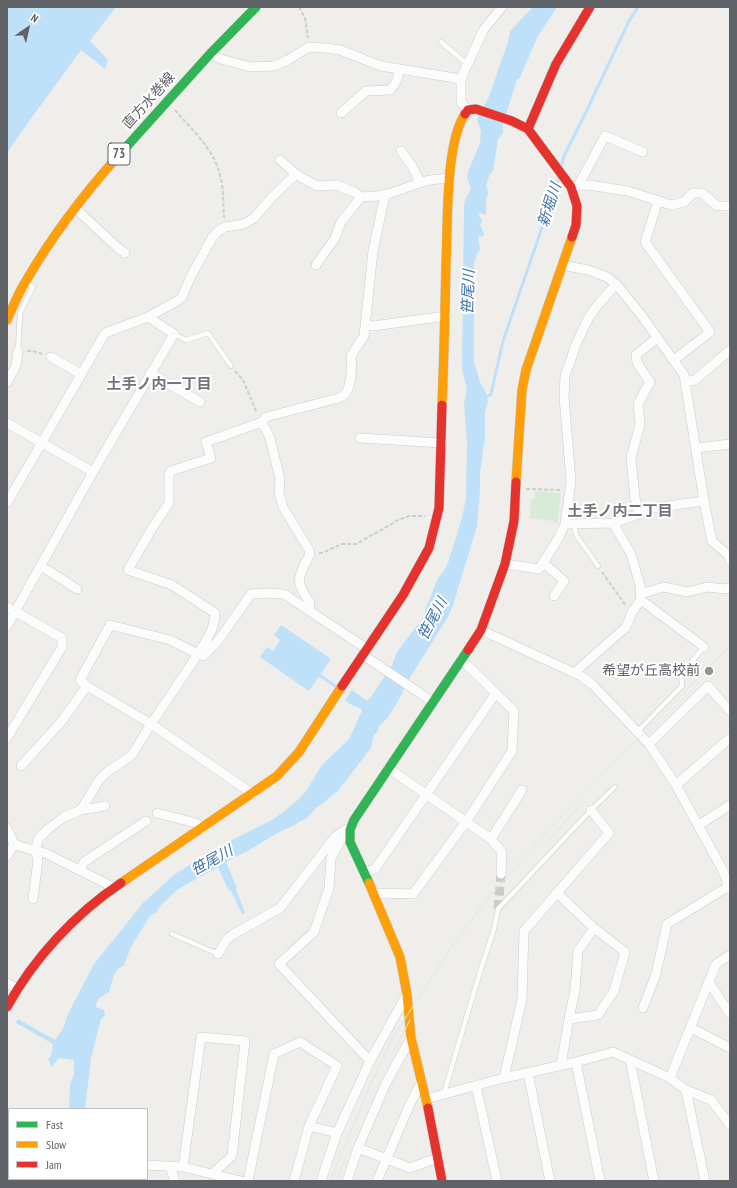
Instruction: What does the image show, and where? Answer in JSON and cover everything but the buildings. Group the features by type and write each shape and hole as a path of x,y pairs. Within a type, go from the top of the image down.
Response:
{"street":[{"name":"直方水巻線","path":"7,320 25,282 76,208 101,175 210,54 256,7"},
{"path":"370,1061 279,964 314,932 329,888 332,858 348,829 430,700 481,630 504,564 514,520 522,390 526,370 576,224 577,206 575,187 528,129 512,121 472,110 461,102 461,81 466,64 484,29 502,7"},
{"path":"528,129 556,64 590,7"},
{"path":"210,54 221,59 250,67 274,66 288,60 310,47 340,50 381,66 454,78 461,81"},
{"path":"341,113 366,91 390,90 396,84 399,77 399,69"},
{"path":"7,1007 17,989 49,947 81,914 114,888 253,794 277,776 299,752 403,595 430,548 439,508 449,179 455,139 461,120 472,110"},
{"path":"575,187 605,136 643,152"},
{"path":"401,152 412,166 420,182"},
{"path":"280,160 297,175 317,186 337,184 361,197 385,195 420,182 440,178 449,179"},
{"path":"7,503 105,333 148,317 182,297 191,276 212,238 218,231 225,227 244,224 254,218 290,179 297,175"},
{"path":"575,187 588,185 628,192 671,205 684,202 693,193 702,193 717,206 730,206"},
{"path":"81,810 99,780 106,773 132,755 210,636 215,619 215,613 172,585 128,570 169,503 169,475 171,471 211,458 206,442 262,422 266,417 345,395 349,387 352,364 351,356 364,336 373,251 385,195"},
{"path":"316,265 335,238 343,218 361,197"},
{"path":"658,201 645,242 710,332 674,360"},
{"path":"76,208 125,253"},
{"path":"562,265 588,270 607,277 616,284 642,316 684,375 704,502 712,541 729,556 730,561"},
{"path":"504,564 539,569 558,539 570,524 569,491 571,481 564,397 565,376 576,342 589,317 616,284"},
{"path":"365,325 373,326 446,316"},
{"path":"7,626 93,472 174,334 148,317"},
{"path":"640,514 635,498 632,458 640,424 638,404 650,382 637,363 636,355 657,338"},
{"path":"685,382 695,380 730,350"},
{"path":"7,382 16,366 18,351"},
{"path":"51,357 81,374"},
{"path":"150,373 200,402"},
{"path":"262,422 270,438 280,479 279,492 283,506 309,550 310,554 300,574 299,582 300,589 310,603 309,610"},
{"path":"7,423 93,472"},
{"path":"360,438 442,442"},
{"path":"696,448 730,444"},
{"path":"570,524 613,523 653,508 704,502"},
{"path":"613,523 631,554 640,585 641,597 704,647"},
{"path":"544,563 564,581 554,596"},
{"path":"41,566 77,589"},
{"path":"574,673 626,627 632,612 641,597 664,587 687,592 707,587 726,589 730,587"},
{"path":"253,794 151,724 87,686 80,680 110,625 170,640 203,656 218,641 251,594 284,594 309,610 365,652 372,662 430,700"},
{"path":"7,607 62,638 62,647 7,738"},
{"path":"481,630 574,673 592,684 649,744 676,785 698,825 726,866 729,888 667,924 656,974 643,1008"},
{"path":"374,893 413,894 466,822 512,751 514,711 461,659"},
{"path":"21,766 62,722 87,686"},
{"path":"649,744 708,686 730,711"},
{"path":"364,872 375,869 496,693"},
{"path":"676,785 730,738"},
{"path":"388,768 491,839 502,852 501,874"},
{"path":"491,839 522,790"},
{"path":"698,825 730,805"},
{"path":"33,899 38,860 35,850 39,838 64,817 81,810 105,806"},
{"path":"504,1078 522,999 524,932 609,833 591,810"},
{"path":"157,813 196,823 201,829"},
{"path":"354,820 350,830 350,842 374,893 400,957 407,994 411,1038 426,1099 442,1181"},
{"path":"80,870 84,862 146,821"},
{"path":"7,828 14,844 35,850 80,870 114,888"},
{"path":"218,954 227,939 232,935 280,908 335,837 348,829"},
{"path":"7,856 14,844"},
{"path":"557,893 594,928 625,952 614,991 598,1016 569,1019"},
{"path":"561,1065 575,990 578,950 594,928"},
{"path":"670,1078 716,964 730,955"},
{"path":"709,982 730,1014"},
{"path":"7,983 17,989"},
{"path":"321,1181 337,1133 370,1061 407,994"},
{"path":"691,1028 730,1048"},
{"path":"183,1167 201,1037 245,1041 232,1156 212,1174"},
{"path":"347,1181 358,1148 386,1083 411,1038"},
{"path":"248,1181 274,1054 300,1042 337,1066 309,1126 294,1181"},
{"path":"426,1099 504,1078 613,1052 670,1078 686,1090 711,1100 730,1125"},
{"path":"630,1060 654,1181"},
{"path":"576,1062 600,1181"},
{"path":"528,1073 550,1181"},
{"path":"377,1181 410,1104 422,1082"},
{"path":"476,1086 497,1181"},
{"path":"686,1090 705,1181"},
{"path":"309,1126 337,1133"},
{"path":"358,1148 410,1168 437,1158"},
{"path":"148,1165 183,1167 241,1181"},
{"path":"170,1166 175,1181"}],"lane":[{"path":"441,42 466,64"},
{"path":"18,351 20,313 33,288 25,282"},
{"path":"174,334 186,340 208,333 231,366"},
{"path":"570,524 598,566"},
{"path":"637,732 682,686 681,674 704,647"},
{"path":"444,1095 494,929 498,909 591,810 615,787"},
{"path":"172,934 218,954"}],"path":[{"path":"299,7 305,18 310,47"},
{"path":"168,101 206,145 215,159 220,175 225,227"},
{"path":"18,351 33,351 51,357"},
{"path":"231,366 243,380 252,404 262,422"},
{"path":"516,489 569,491"},
{"path":"310,554 322,553 342,544 356,544 398,520 409,516 437,517"},
{"path":"598,566 627,609 632,612"}],"green space":[{"path":"535,491 561,493 557,524 553,521 530,518 531,499 535,499"}],"water":[{"path":"7,7 116,7 90,41 108,60 105,69 81,50 7,153"},
{"name":"笹尾川","path":"533,7 557,7 538,36 519,79 517,79 503,124 503,133 498,139 493,171 489,176 486,185 488,193 486,200 486,215 480,213 479,215 482,221 480,225 484,233 483,237 478,237 480,249 474,263 474,362 488,401 485,412 485,437 480,473 477,526 453,605 448,617 404,687 402,694 389,716 379,726 378,731 374,735 371,748 338,791 316,808 306,819 279,832 226,862 237,888 236,889 245,913 242,914 218,867 178,889 160,906 156,913 150,916 131,947 124,965 118,969 114,975 109,992 97,1001 96,1007 104,1010 105,1015 101,1019 91,1058 85,1108 69,1108 70,1084 74,1075 74,1060 59,1058 52,1067 48,1059 51,1056 53,1044 16,1023 18,1019 55,1040 63,1029 68,1014 94,964 143,903 175,874 226,843 272,820 299,799 306,791 322,765 349,739 362,711 345,700 352,690 367,701 371,697 392,665 397,652 425,615 425,610 438,578 448,563 462,518 466,498 467,443 464,403 467,389 462,370 464,208 465,200 471,189 467,178 480,143 481,131 477,120 488,99 508,42 510,31"},
{"path":"281,625 331,659 309,691 260,657 267,647 273,651 280,640 274,635"}],"waterway":[{"name":"新堀川","path":"561,167 564,156 629,21 638,7"},
{"name":"新堀川","path":"485,398 491,394 503,341 559,178"},
{"path":"318,674 338,688"}],"tunnel":[{"path":"498,909 501,874"}],"tram line":[{"path":"330,1181 369,1088 393,1037 451,948 485,902 548,830 730,646"},
{"path":"544,844 580,807"},
{"path":"392,1054 410,1020"},
{"path":"337,1181 345,1160"}],"traffic: fast":[{"path":"119,155 210,54 256,7"},
{"path":"369,883 350,842 350,830 354,820 468,650"}],"traffic: slow":[{"path":"442,405 449,186 454,145 459,127 465,114"},
{"path":"7,320 20,290 36,264 81,200 119,155"},
{"path":"516,482 522,390 526,370 572,237"},
{"path":"121,883 277,776 299,752 342,686"},
{"path":"369,883 400,957 407,994 411,1038 428,1108"}],"traffic: jam":[{"path":"528,129 556,64 590,7"},
{"path":"465,114 468,110 476,109 512,121 528,129 571,187 577,206 576,225 572,237"},
{"path":"342,686 403,595 429,548 439,508 442,405"},
{"path":"468,650 481,630 505,564 514,521 516,482"},
{"path":"7,1007 30,971 57,938 104,895 121,883"},
{"path":"428,1108 442,1181"}],"place":[{"name":"希望が丘高校前","path":"709,671"}],"district":[{"name":"土手ノ内一丁目","path":"159,385"},
{"name":"土手ノ内二丁目","path":"620,512"}]}
